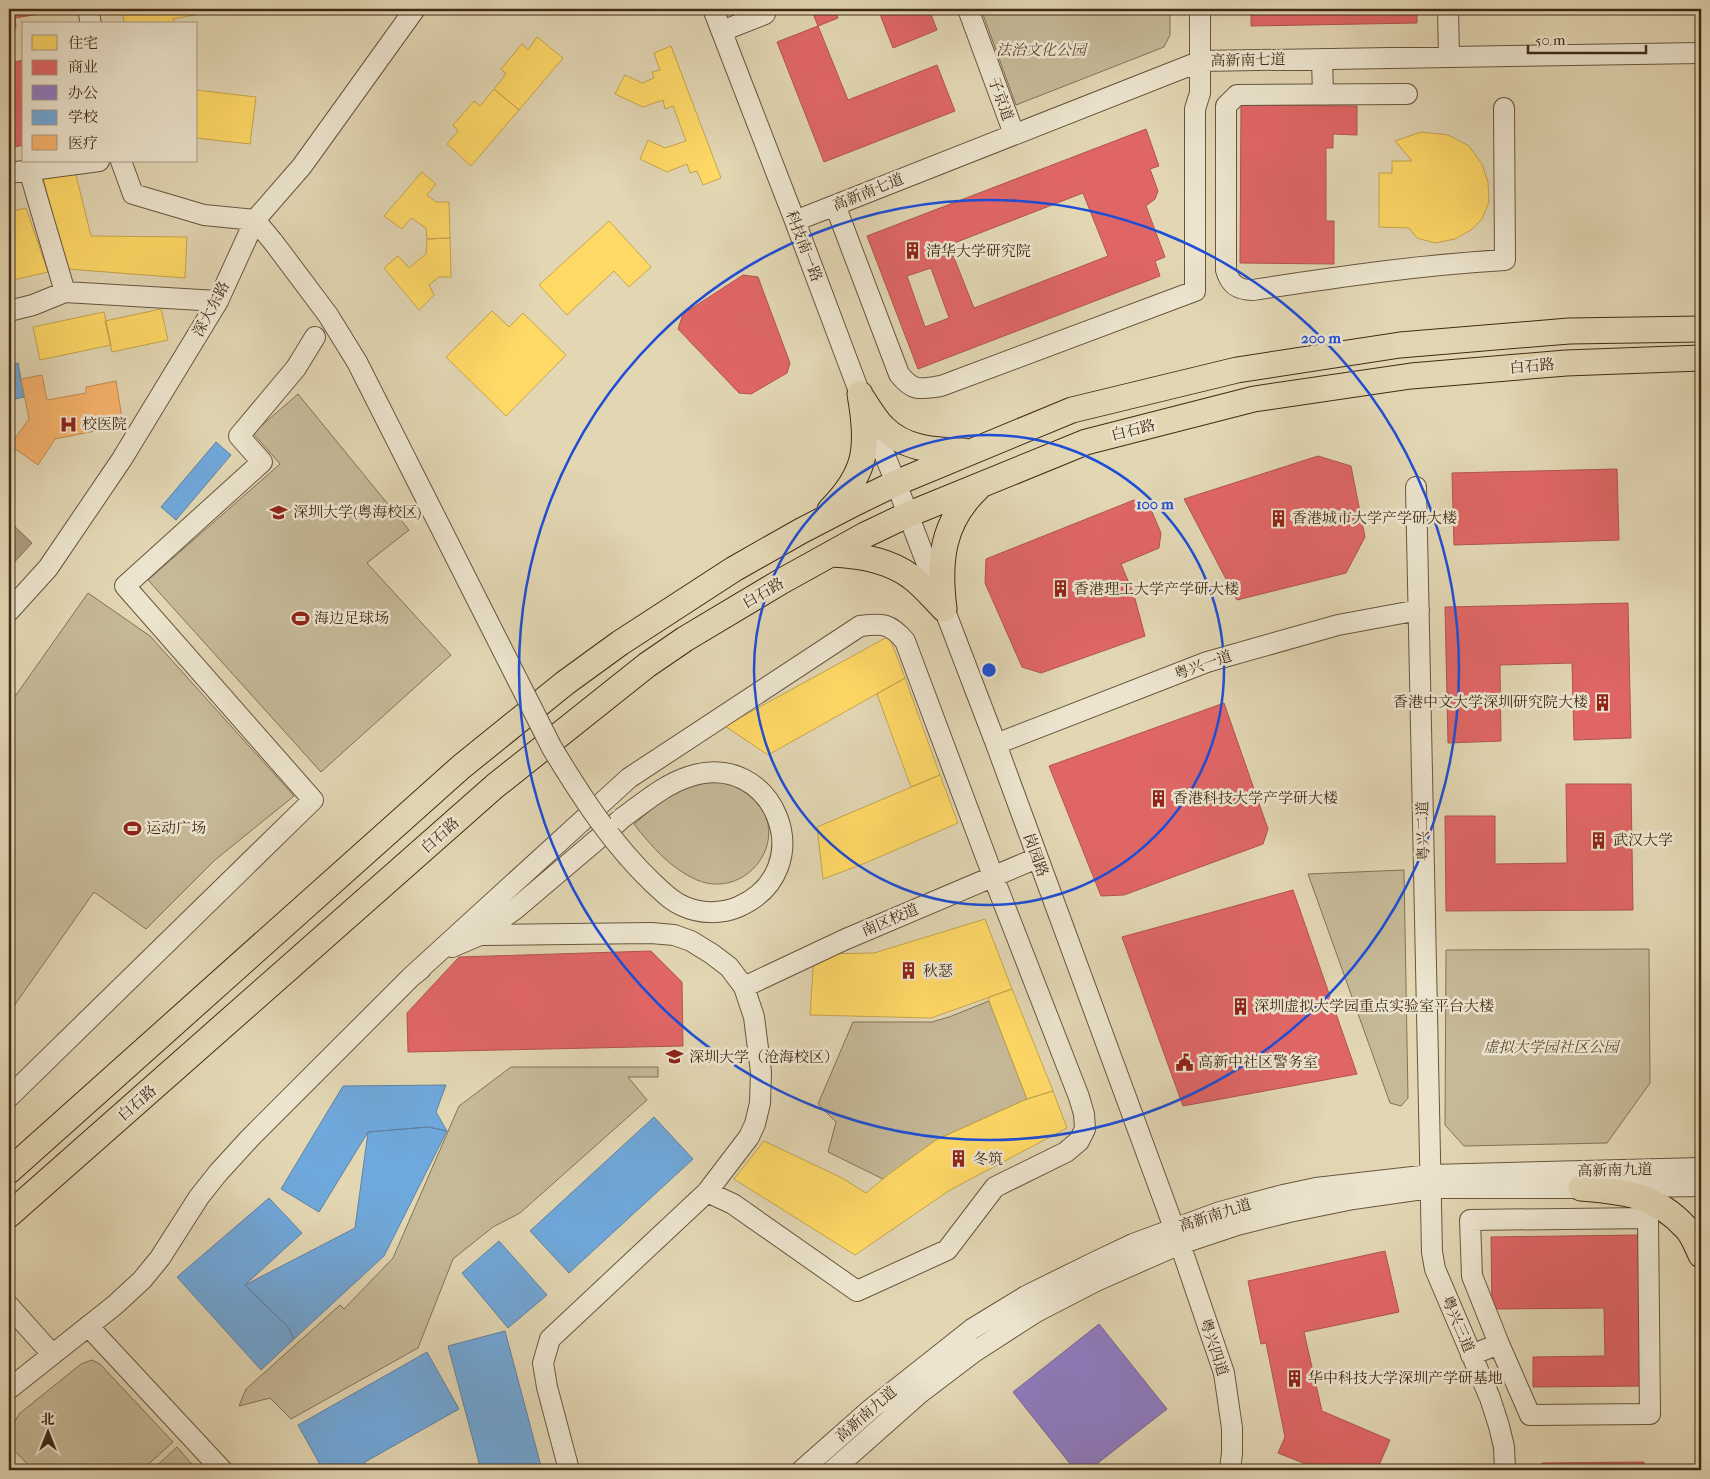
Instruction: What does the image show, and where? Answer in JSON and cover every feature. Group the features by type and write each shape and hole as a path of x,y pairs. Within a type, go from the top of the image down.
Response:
{"main road":[{"path":"9,1171 461,767 565,683 673,607 734,569 818,522 896,483 1072,410 1237,370 1400,345 1569,331 1701,329"},
{"name":"白石路","path":"9,1216 494,786 646,665 685,639 865,535 907,515 1086,442 1254,399 1411,376 1566,363 1701,358"},
{"path":"860,394 883,426 896,438 925,449 944,451 974,450"},
{"path":"818,522 841,499 859,472 864,448 865,421 860,394"},
{"path":"944,609 941,565 948,532 966,500 982,484"},
{"path":"830,554 848,555 894,567 910,576 944,609"},
{"path":"1581,1188 1639,1196 1662,1206 1688,1229 1701,1255"}],"street":[{"path":"88,9 91,22"},
{"name":"深大东路","path":"9,611 48,568 106,482 218,301 255,220 302,166 415,9"},
{"name":"科技南一路","path":"713,9 860,394 896,483"},
{"path":"722,31 765,14 763,9"},
{"name":"子京道","path":"968,9 1014,134"},
{"path":"835,206 899,374 908,386 922,389 942,386 1196,291 1195,109 1200,92 1200,9"},
{"path":"1448,9 1449,57"},
{"name":"高新南七道","path":"795,221 1201,60 1701,53"},
{"path":"1322,59 1323,95"},
{"path":"1200,92 1205,110 1205,186 1226,186"},
{"path":"1406,94 1237,95 1226,106 1226,270 1231,282 1244,290 1380,271 1505,260 1504,108"},
{"path":"9,173 91,162"},
{"path":"121,162 133,194 204,215 255,220 328,315 357,362 552,748 596,817 606,830 612,837 621,850 637,868 669,898 683,906 698,911 732,910 759,895 774,876 782,851 781,826 777,815 765,796 756,788 734,776 708,772 686,777 663,789 621,819 614,825 607,831 600,837 564,868 514,910 480,935 451,948 411,977"},
{"path":"30,170 64,292"},
{"path":"9,311 33,305 64,292 218,301"},
{"path":"9,1097 312,800 125,586 262,462 239,436 296,368 315,337"},
{"name":"岗园路","path":"896,483 996,744 1177,1236"},
{"name":"粤兴二道","path":"1416,487 1430,1181"},
{"name":"粤兴一道","path":"996,744 1207,662 1338,625 1419,610"},
{"path":"9,1388 88,1326 142,1280 160,1258 199,1197 250,1138 411,977 629,778 860,626 879,623 896,629 905,640 993,876 1080,1097 1085,1129 1078,1141 1066,1152 995,1187 947,1250 857,1291 733,1204 708,1192"},
{"name":"南区校道","path":"744,987 846,940 1037,858"},
{"path":"480,935 651,933 674,935 690,941 730,967 744,987 754,1017 761,1072 760,1103 755,1124 749,1137 708,1192 550,1339 543,1363 547,1387 569,1470"},
{"name":"高新南九道","path":"833,1470 920,1393 974,1352 1036,1312 1220,1212 1292,1193 1353,1183 1701,1168"},
{"name":"高新南九道","path":"1430,1181 1581,1188 1701,1186"},
{"name":"粤兴三道","path":"1430,1181 1432,1252 1435,1269 1499,1426 1504,1447 1505,1470"},
{"path":"1648,1218 1650,1414 1530,1415 1499,1344 1472,1276 1470,1220 1648,1218"},
{"name":"高新南九道","path":"815,1466 871,1409 972,1329 1026,1296 1102,1258 1177,1236"},
{"name":"粤兴四道","path":"1177,1236 1224,1373 1232,1428 1230,1470"},
{"path":"9,1306 52,1354"},
{"path":"88,1326 222,1470"},
{"path":"1471,1355 1499,1344"}],"green space":[{"name":"法治文化公园","path":"981,9 1170,9 1170,35 1164,47 1016,105"},
{"name":"海边足球场","path":"298,394 409,530 367,563 451,655 321,772 148,580 280,464 253,433"},
{"name":"运动广场","path":"88,593 150,636 294,796 215,860 146,929 94,892 9,1013 9,705"},
{"path":"704,782 725,782 741,788 752,796 766,818 769,834 766,850 758,864 746,875 731,882 715,884 697,880 679,870 655,848 634,824 665,799 682,789"},
{"path":"1404,870 1408,1098 1401,1106 1390,1103 1308,874"},
{"name":"虚拟大学园社区公园","path":"1649,949 1650,1083 1607,1143 1464,1146 1445,1125 1446,950"},
{"path":"989,1001 1027,1099 936,1140 883,1179 828,1152 836,1122 818,1104 853,1022 932,1022"},
{"path":"511,1067 658,1067 658,1077 628,1077 647,1100 520,1213 493,1227 453,1259 418,1348 291,1419 270,1398 239,1406 246,1389 340,1305 344,1309 393,1258 459,1106"},
{"path":"92,1360 100,1364 173,1442 142,1470 33,1470 9,1445 9,1433 19,1414 81,1364"},
{"path":"177,1447 197,1470 152,1470"}],"shaded area":[{"path":"9,521 32,543 9,568"}],"building: 住宅":[{"path":"122,9 226,9 173,19 174,22 124,22"},
{"path":"537,37 563,58 519,110 494,89 506,74 501,69 522,44 528,50"},
{"path":"671,46 721,178 703,185 697,171 690,173 687,164 667,172 640,159 648,140 665,148 686,141 673,106 665,109 663,100 643,107 615,94 625,75 642,83 654,78 652,72 660,70 654,53"},
{"path":"494,89 519,110 471,166 447,144 458,131 453,125 474,101 480,106"},
{"path":"198,90 256,97 250,144 198,138"},
{"path":"1421,132 1448,135 1469,146 1482,164 1488,182 1489,202 1482,219 1471,230 1455,239 1435,243 1417,238 1409,228 1379,227 1379,173 1392,173 1392,161 1412,161 1395,141"},
{"path":"75,171 91,236 187,237 185,278 67,269 43,178"},
{"path":"422,172 436,184 427,195 436,202 449,202 450,238 427,239 426,228 411,218 402,229 384,216"},
{"path":"26,208 48,272 9,281 9,212"},
{"path":"609,221 651,267 629,287 614,271 567,315 539,285"},
{"path":"450,238 451,277 439,277 429,285 434,295 419,310 384,268 398,256 409,268 426,254 427,239"},
{"path":"161,309 168,340 112,352 105,321"},
{"path":"492,311 509,327 523,313 566,355 506,416 446,357"},
{"path":"104,312 111,345 40,360 33,327"},
{"path":"889,636 905,678 768,755 725,726"},
{"path":"905,678 940,775 911,787 877,694"},
{"path":"940,775 958,823 823,879 817,827"},
{"name":"秋瑟","path":"985,919 1012,989 931,1018 810,1015 814,954 874,953"},
{"path":"1012,989 1053,1091 1027,1099 989,1001 989,997"},
{"name":"冬筑","path":"1053,1091 1067,1128 950,1190 855,1255 734,1179 764,1141 842,1178 866,1193 936,1140 1027,1099"}],"building: 商业":[{"path":"9,9 69,9 15,18 16,28 9,29"},
{"path":"811,9 835,9 838,18 818,26"},
{"path":"878,9 929,9 937,30 893,48"},
{"path":"1251,9 1417,9 1417,23 1251,26"},
{"path":"1556,9 1659,9 1653,12 1556,14"},
{"path":"818,26 848,100 937,65 955,111 824,162 777,42"},
{"path":"22,60 22,145 9,148 9,63"},
{"path":"1241,105 1357,106 1357,135 1333,134 1333,148 1326,148 1326,221 1334,221 1334,264 1240,263"},
{"name":"清华大学研究院","path":"1146,129 1159,166 1150,169 1158,191 1155,199 1146,206 1165,257 1155,261 1160,276 918,369 867,236","holes":["1083,193 1108,256 974,308 949,245","931,268 949,318 925,327 907,276"]},
{"path":"743,275 758,277 790,363 787,373 751,394 739,393 678,329 683,314"},
{"name":"香港城市大学产学研大楼","path":"1318,456 1351,466 1365,537 1346,573 1237,600 1184,499"},
{"path":"1617,469 1619,540 1454,545 1452,473"},
{"name":"香港理工大学产学研大楼","path":"1134,500 1149,505 1161,533 1159,548 1121,564 1134,595 1145,636 1041,673 1022,667 985,583 986,559"},
{"name":"香港中文大学深圳研究院大楼","path":"1628,603 1631,738 1574,740 1572,663 1500,665 1501,741 1448,743 1445,607"},
{"name":"香港科技大学产学研大楼","path":"1224,703 1268,829 1263,844 1124,895 1101,896 1049,766"},
{"name":"武汉大学","path":"1566,784 1631,784 1633,910 1446,911 1445,816 1495,816 1495,864 1567,863"},
{"name":"深圳虚拟大学园重点实验室平台大楼","path":"1293,890 1357,1074 1183,1106 1122,937"},
{"path":"651,951 682,982 683,1046 408,1052 407,1013 459,957"},
{"path":"1640,1235 1642,1386 1533,1387 1533,1357 1605,1356 1604,1308 1492,1309 1491,1237"},
{"name":"华中科技大学深圳产学研基地","path":"1385,1251 1399,1312 1304,1332 1322,1411 1390,1440 1377,1470 1321,1470 1278,1453 1285,1437 1266,1343 1261,1344 1248,1281"},
{"path":"1644,1462 1644,1470 1542,1470 1542,1463"}],"building: 办公":[{"path":"1099,1324 1167,1409 1089,1470 1075,1470 1013,1392"}],"building: 学校":[{"path":"18,363 24,397 9,400 9,365"},
{"path":"216,442 231,455 176,520 161,507"},
{"path":"446,1085 436,1112 447,1131 428,1127 368,1132 319,1212 281,1189 343,1086"},
{"path":"654,1117 693,1159 569,1273 530,1231"},
{"path":"428,1127 447,1131 384,1256 294,1339 288,1327 245,1285 355,1228 368,1132"},
{"path":"269,1198 302,1233 245,1285 288,1327 294,1339 261,1370 177,1277"},
{"path":"499,1241 547,1295 508,1328 462,1273"},
{"path":"505,1331 542,1470 481,1470 448,1346"},
{"path":"427,1352 459,1409 365,1462 369,1470 323,1470 298,1425"}],"building: 医疗":[{"name":"校医院","path":"42,375 47,400 86,393 86,387 116,381 122,418 113,419 110,428 55,439 38,465 10,445 29,419 21,379"}],"place":[{"name":"清华大学研究院","path":"912,251"},
{"name":"校医院","path":"68,424"},
{"name":"深圳大学(粤海校区)","path":"279,512"},
{"name":"香港城市大学产学研大楼","path":"1278,518"},
{"name":"香港理工大学产学研大楼","path":"1060,589"},
{"name":"海边足球场","path":"300,618"},
{"name":"香港中文大学深圳研究院大楼","path":"1602,702"},
{"name":"香港科技大学产学研大楼","path":"1159,798"},
{"name":"运动广场","path":"132,828"},
{"name":"武汉大学","path":"1599,840"},
{"name":"秋瑟","path":"909,971"},
{"name":"深圳虚拟大学园重点实验室平台大楼","path":"1240,1006"},
{"name":"深圳大学（沧海校区）","path":"675,1057"},
{"name":"高新中社区警务室","path":"1184,1062"},
{"name":"冬筑","path":"959,1159"},
{"name":"华中科技大学深圳产学研基地","path":"1294,1378"}]}
